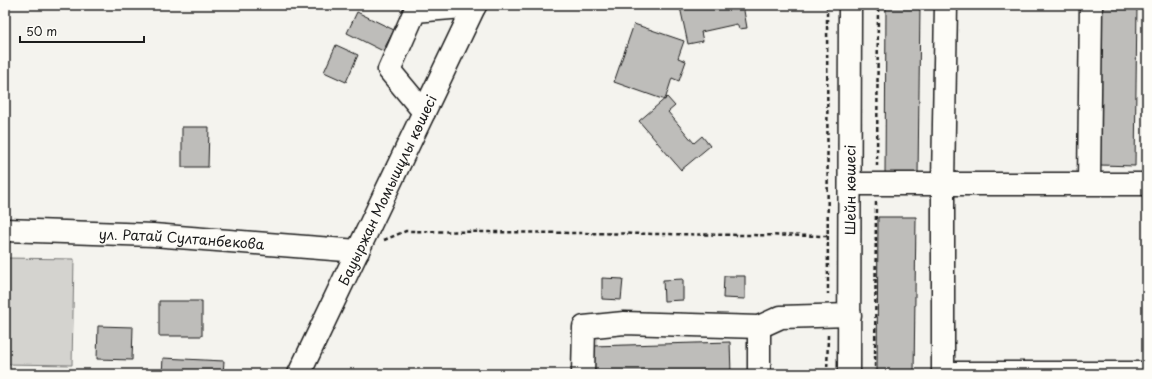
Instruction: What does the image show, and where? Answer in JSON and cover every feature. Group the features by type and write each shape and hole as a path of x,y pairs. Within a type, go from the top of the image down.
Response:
{"street":[{"path":"424,112 389,70 415,11 475,5"},
{"name":"Бауыржан Момышұлы көшесі","path":"299,374 475,5"},
{"name":"Шейн көшесі","path":"849,374 850,5"},
{"path":"946,5 943,183 943,374 1147,373"},
{"path":"1089,183 1091,5"},
{"path":"850,184 1147,184"},
{"name":"ул. Ратай Султанбекова","path":"5,230 153,234 358,251"},
{"path":"583,374 584,327 624,323 759,327 781,317 850,315"},
{"path":"759,327 759,374"}],"path":[{"path":"827,5 827,374"},
{"path":"358,251 406,230 828,236"}],"shaded area":[{"path":"5,258 74,259 72,365 5,364"}],"building":[{"path":"691,5 743,5 747,28 739,29 737,24 701,32 703,41 688,44 680,7"},
{"path":"886,5 920,5 918,176 885,176"},
{"path":"1101,5 1137,5 1135,166 1100,165"},
{"path":"357,12 394,30 383,51 347,33"},
{"path":"634,24 684,41 678,58 686,61 679,81 672,78 665,100 614,82"},
{"path":"336,45 358,55 346,82 324,72"},
{"path":"667,97 675,106 668,112 694,143 702,136 710,146 681,170 639,121"},
{"path":"182,127 209,127 208,167 182,167"},
{"path":"878,217 916,217 914,374 877,374"},
{"path":"724,276 745,276 745,299 723,298"},
{"path":"602,278 623,279 621,300 602,299"},
{"path":"683,279 683,300 664,301 663,280"},
{"path":"159,301 202,301 202,336 159,336"},
{"path":"98,326 133,327 132,360 97,359"},
{"path":"730,342 731,374 593,374 592,346"},
{"path":"163,358 224,361 223,374 162,374"}]}
